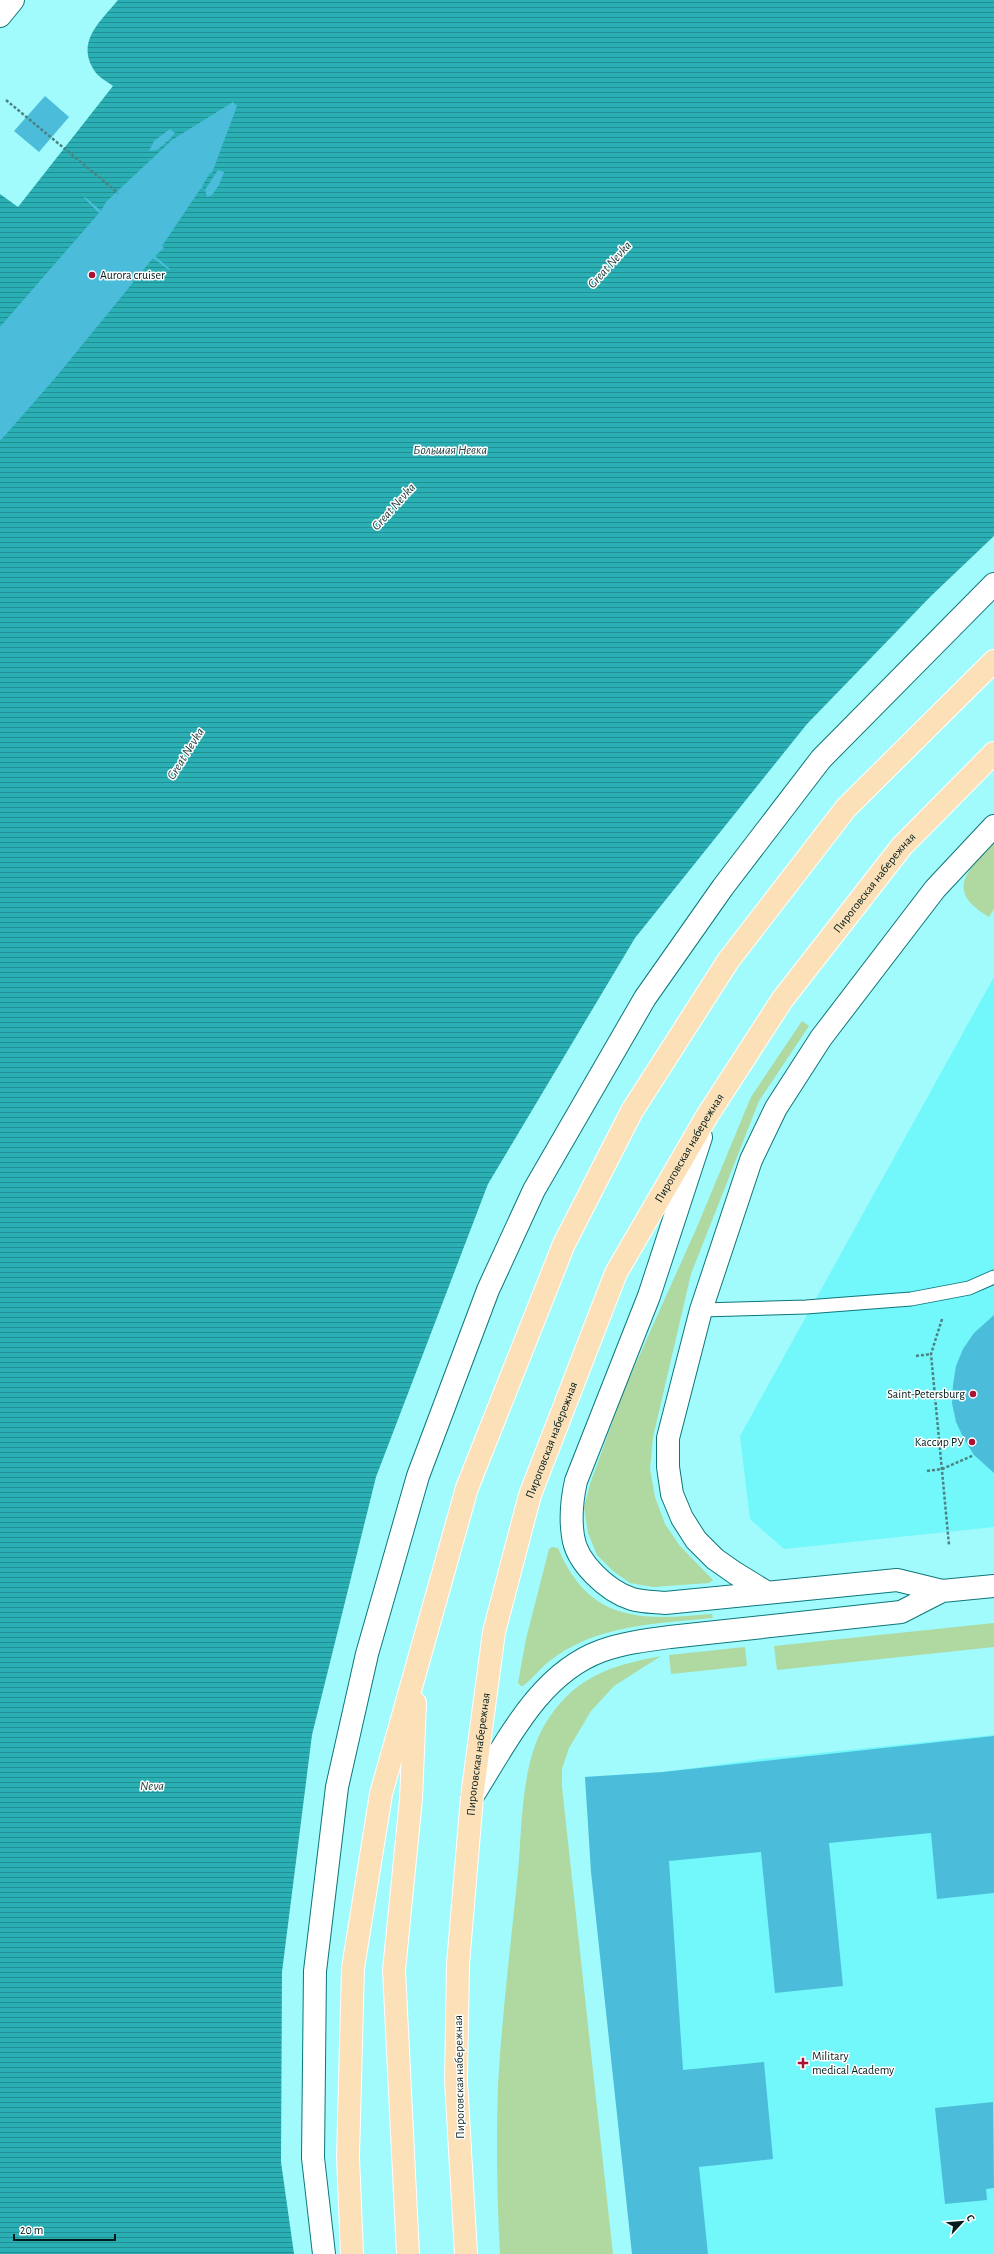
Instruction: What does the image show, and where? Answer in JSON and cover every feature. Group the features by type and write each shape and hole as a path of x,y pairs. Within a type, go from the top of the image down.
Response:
{"main road":[{"path":"352,2254 348,2157 353,1968 381,1794 416,1664 467,1488 564,1244 632,1111 728,961 846,808 994,661"},
{"name":"Пироговская набережная","path":"466,2254 456,2081 458,1964 472,1797 494,1632 530,1495 616,1273 707,1116 782,1000 902,846 994,753"},
{"path":"408,2254 394,1970 411,1799 416,1664"}],"street":[{"path":"0,16 13,0"},
{"path":"324,2254 313,2158 315,1971 337,1787 367,1654 418,1476 488,1290 534,1190 637,1012 724,887 822,759 994,584"},
{"path":"766,1592 730,1570 696,1540 682,1518 672,1494 668,1467 668,1438 700,1310 751,1160 776,1108 821,1038 935,889 994,826"},
{"path":"707,1116 649,1296 576,1481 571,1507 573,1538 586,1565 606,1585 632,1599 665,1603 898,1580 942,1591 994,1586"},
{"path":"472,1797 526,1713 545,1689 572,1666 601,1651 637,1642 663,1638 901,1612 942,1591"}],"lane":[{"path":"700,1310 806,1307 911,1299 969,1288 994,1277"}],"path":[{"path":"6,100 118,193"},
{"path":"949,1316 942,1319 931,1354 949,1546"},
{"path":"916,1356 931,1354"},
{"path":"927,1471 942,1469 974,1455"}],"shaded area":[{"path":"994,977 994,1527 784,1549 750,1519 740,1436"},
{"name":"Military medical Academy","path":"994,1735 994,2254 632,2254 585,1777 663,1772 761,1759"}],"green space":[{"path":"994,843 994,909 989,917 975,908 967,898 964,890 964,881 976,863"},
{"path":"802,1021 809,1026 759,1101 691,1274 653,1437 650,1469 655,1497 665,1524 680,1546 713,1580 709,1583 653,1587 630,1583 613,1571 597,1555 588,1533 584,1507 590,1484 624,1390 697,1227 751,1097"},
{"path":"552,1547 558,1548 571,1573 586,1591 602,1604 621,1612 641,1616 663,1617 712,1614 713,1618 626,1628 585,1640 566,1650 547,1663 523,1686 521,1686 518,1683 526,1639 549,1549"},
{"path":"994,1623 994,1647 777,1670 774,1646"},
{"path":"745,1647 747,1666 671,1674 669,1655"},
{"path":"661,1656 614,1686 591,1711 569,1748 562,1769 562,1787 613,2254 500,2254 497,2170 498,2085 524,1797 531,1759 536,1742 555,1709 580,1685 594,1676 625,1664"}],"water":[{"name":"Большая Невка","path":"118,0 994,0 994,536 931,596 807,724 635,938 488,1184 376,1477 312,1735 282,1972 281,2162 294,2254 0,2254 0,194 18,207 113,86 96,73 90,62 88,52 92,34 97,25"}],"building":[{"path":"45,96 69,117 39,152 14,131"},
{"name":"Aurora cruiser","path":"233,102 237,106 212,173 210,173 202,186 203,188 201,188 162,246 164,248 155,256 170,269 169,270 153,258 56,377 0,441 0,327 99,213 84,198 85,197 101,211 106,202 172,140"},
{"path":"170,129 175,133 170,139 157,150 149,151 154,141"},
{"path":"218,170 224,172 219,185 212,195 207,197 205,190"},
{"name":"Saint-Petersburg","path":"994,1315 994,1473 974,1455 964,1439 956,1422 952,1403 956,1366 963,1349 974,1333"},
{"path":"994,1736 994,1893 937,1899 931,1833 829,1843 843,1986 775,1993 761,1852 669,1861 683,2070 764,2062 773,2159 699,2167 708,2254 632,2254 591,1872 585,1777 663,1772"},
{"path":"993,2102 994,2188 986,2189 987,2200 945,2204 935,2108"}],"place":[{"name":"Aurora cruiser","path":"92,275"},
{"name":"Saint-Petersburg","path":"973,1394"},
{"name":"Кассир РУ","path":"972,1442"},
{"name":"Military medical Academy","path":"803,2063"}],"water label":[{"name":"Great Nevka","path":"610,265"},
{"name":"Great Nevka","path":"394,507"},
{"name":"Great Nevka","path":"186,754"},
{"name":"Neva","path":"152,1786"}]}
